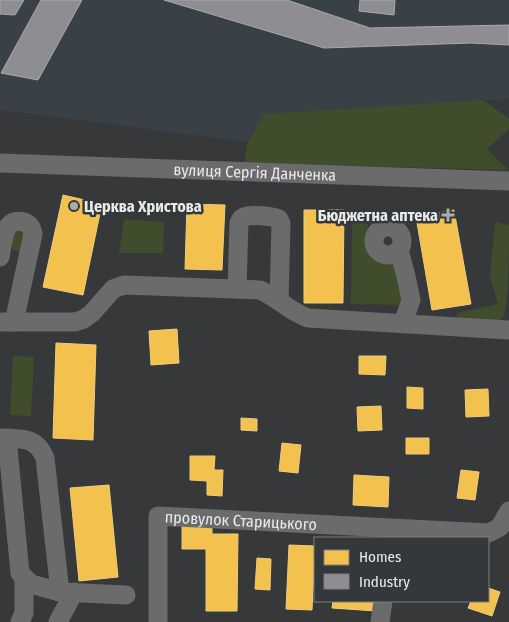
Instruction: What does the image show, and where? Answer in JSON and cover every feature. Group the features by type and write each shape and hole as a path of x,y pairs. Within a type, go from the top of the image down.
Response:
{"street":[{"name":"вулиця Сергія Данченка","path":"0,163 509,181"},
{"path":"237,289 239,224 241,219 245,216 273,216 281,224 279,301"},
{"path":"0,257 6,229 9,224 14,221 27,224 32,228 32,234 7,322 75,322 84,319 92,313 112,288 124,285 260,290 297,314 308,318 509,330"},
{"path":"399,250 411,300 403,323"},
{"path":"58,622 67,592 46,458 41,448 33,442 26,439 4,438 20,573 31,584 67,592 126,595"},
{"name":"провулок Старицького","path":"158,622 158,516 394,533 489,533 500,527 509,511"},
{"path":"20,622 24,613 24,578"},
{"path":"380,622 383,602"}],"shaded area":[{"path":"0,0 509,0 509,99 264,114 248,142 0,110"}],"green space":[{"path":"483,100 509,119 509,129 487,149 508,170 244,163 248,142 264,114"},
{"path":"124,219 164,222 163,253 119,253"},
{"path":"352,222 368,224 372,250 379,256 394,262 403,305 351,304"},
{"path":"495,222 509,225 508,286 504,315 499,321 458,318 457,313 498,304 490,276"},
{"path":"16,228 27,231 23,253 12,249 10,245"},
{"path":"13,356 34,357 31,416 10,415"}],"building: Homes":[{"path":"63,195 102,204 83,295 43,287"},
{"path":"187,204 225,205 222,270 185,269"},
{"path":"304,210 344,210 343,303 304,303"},
{"path":"454,210 471,304 432,310 416,217"},
{"path":"177,329 179,363 151,365 149,331"},
{"path":"56,343 96,345 93,440 53,438"},
{"path":"359,356 386,356 385,375 359,374"},
{"path":"407,387 423,388 423,409 407,408"},
{"path":"488,389 489,416 466,417 465,390"},
{"path":"381,406 382,430 358,431 357,407"},
{"path":"241,418 257,419 257,431 241,430"},
{"path":"406,438 429,438 429,454 406,454"},
{"path":"282,443 301,445 298,473 279,471"},
{"path":"190,456 215,456 214,470 223,470 222,496 207,495 207,481 190,480"},
{"path":"461,470 479,472 475,500 457,498"},
{"path":"354,475 389,477 388,507 353,505"},
{"path":"109,485 118,577 79,581 70,488"},
{"path":"182,523 212,523 212,534 238,534 237,611 206,611 206,549 182,549"},
{"path":"289,545 314,546 312,610 286,609"},
{"path":"257,558 271,559 270,590 255,589"},
{"path":"489,588 500,592 492,616 468,608 471,602 489,602"},
{"path":"333,602 377,602 376,611 332,608"}],"building: Industry":[{"path":"0,0 24,0 15,15 0,14"},
{"path":"41,0 82,0 38,80 1,73"},
{"path":"164,0 287,0 370,28 509,25 509,45 471,43 324,48"},
{"path":"360,0 395,0 394,15 359,11"}],"place":[{"name":"Церква Христова","path":"74,206"},
{"name":"Бюджетна аптека","path":"448,215"}]}
